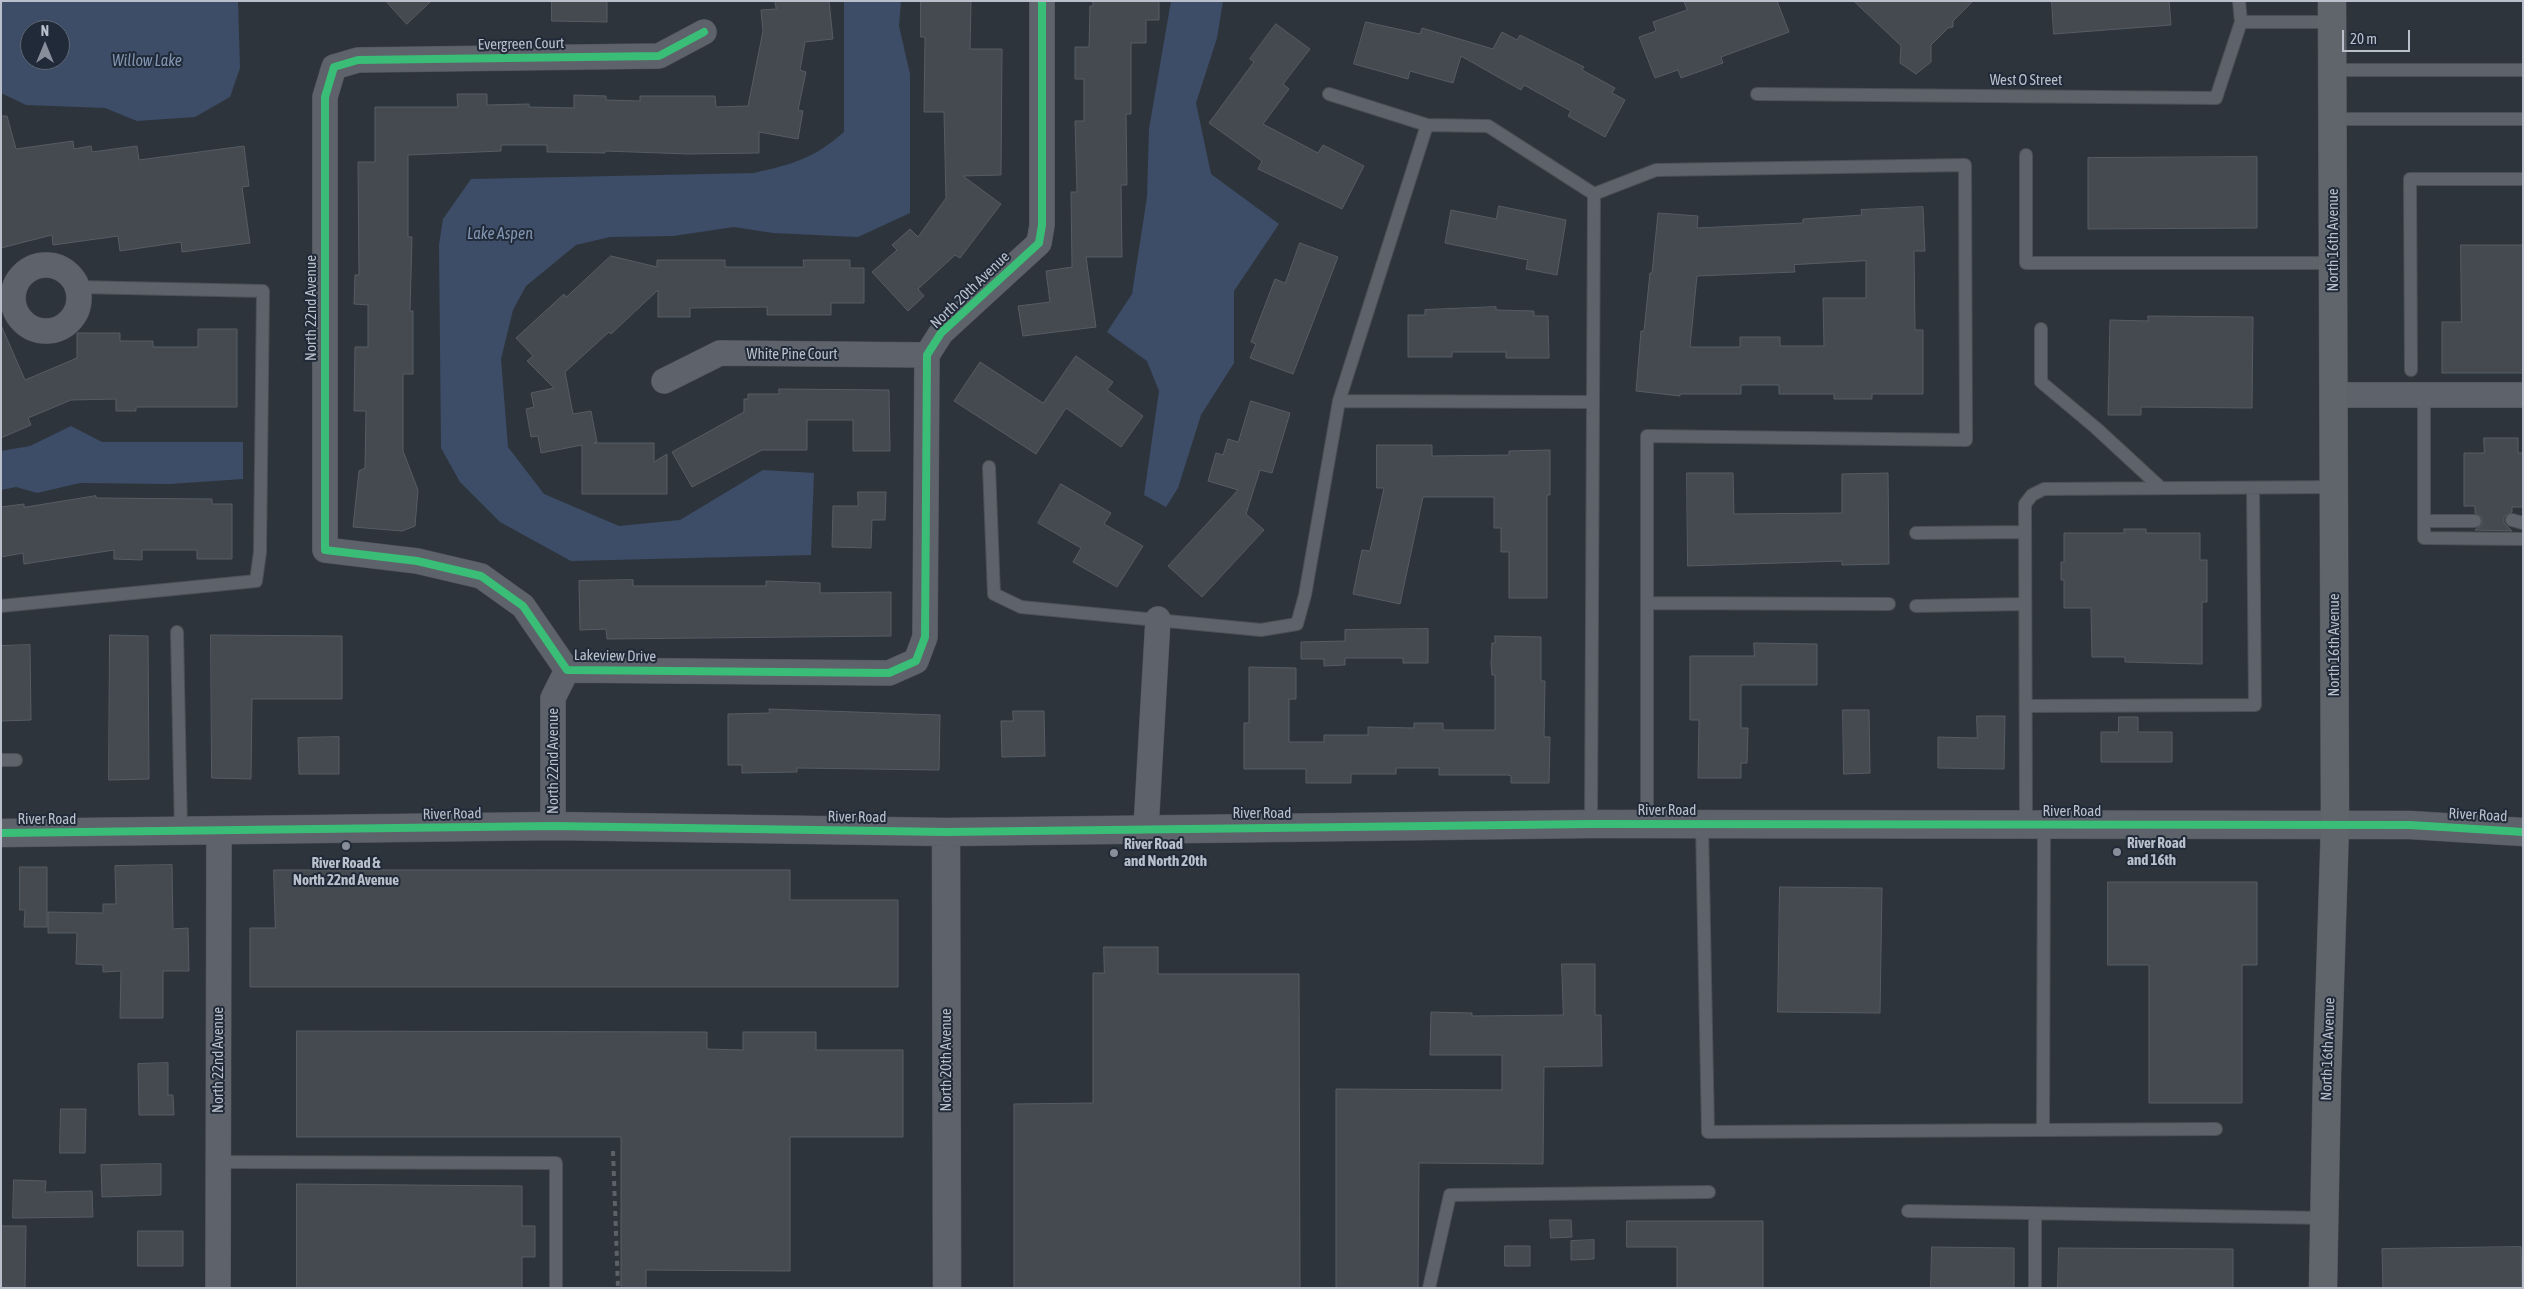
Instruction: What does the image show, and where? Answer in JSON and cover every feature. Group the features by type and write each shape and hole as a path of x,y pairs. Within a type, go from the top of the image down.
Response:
{"main road":[{"name":"North 16th Avenue","path":"2323,1288 2335,825 2332,12"}],"street":[{"name":"North 20th Avenue","path":"927,355 941,333 1039,244 1042,225 1042,1"},
{"name":"Evergreen Court","path":"334,67 358,60 658,56 704,32"},
{"name":"North 22nd Avenue","path":"325,550 325,97 334,67"},
{"name":"White Pine Court","path":"664,381 720,353 927,355"},
{"name":"Lakeview Drive","path":"325,550 417,561 481,576 523,606 567,670 889,673 916,662 926,636 927,355"},
{"path":"2334,395 2523,396"},
{"path":"1146,828 1158,619"},
{"name":"North 22nd Avenue","path":"553,826 553,698 567,670"},
{"name":"River Road","path":"1,833 553,826 946,832 1146,828 1591,824 2410,825 2523,832"},
{"name":"North 22nd Avenue","path":"218,1288 219,831"},
{"name":"North 20th Avenue","path":"946,832 947,1288"}],"lane":[{"path":"2239,1 2241,22 2332,12"},
{"name":"West O Street","path":"1756,94 2216,98 2241,22"},
{"path":"2332,70 2523,70"},
{"path":"1329,94 1427,125 1488,126 1594,194"},
{"path":"2332,119 2523,119"},
{"path":"989,467 994,594 1022,607 1261,630 1297,624 1305,595 1339,401 1427,125"},
{"path":"2026,155 2026,263 2333,264"},
{"path":"1594,194 1656,170 1965,164 1966,440 1647,436 1647,824"},
{"path":"2411,370 2410,178 2523,180"},
{"path":"1591,824 1594,194"},
{"path":"1,606 256,581 260,542 263,291 78,287"},
{"path":"2041,329 2041,382 2096,428 2161,488"},
{"path":"2424,395 2424,538 2523,539"},
{"path":"1339,401 1592,402"},
{"path":"2043,1130 2035,825 2026,706 2025,504 2032,495 2044,489 2334,487"},
{"path":"2026,706 2254,705 2254,488"},
{"path":"2424,521 2475,521"},
{"path":"1916,534 2025,532"},
{"path":"1647,603 1890,604"},
{"path":"1916,606 2025,604"},
{"path":"177,632 181,832"},
{"path":"1,760 16,760"},
{"path":"1702,824 1708,1132 2216,1129"},
{"path":"218,1162 556,1163 556,1288"},
{"path":"1429,1288 1450,1195 1709,1192"},
{"path":"1908,1211 2324,1218"},
{"path":"2035,1213 2036,1288"}],"water":[{"name":"Willow Lake","path":"1,1 238,1 240,68 230,97 195,117 137,121 105,108 26,105 1,93"},
{"name":"Lake Aspen","path":"844,1 901,1 899,26 910,74 910,213 858,237 773,233 734,227 673,236 610,237 576,245 526,286 513,310 501,359 508,447 544,494 619,526 680,520 763,470 814,473 811,555 571,561 500,522 460,482 441,448 439,245 443,219 471,179 754,173 780,167 822,149 844,132"},
{"path":"1171,1 1223,1 1217,38 1196,103 1211,174 1279,224 1234,291 1234,363 1201,415 1178,488 1166,507 1144,495 1159,391 1147,361 1107,332 1132,294 1147,197 1149,129"},
{"path":"71,426 102,442 243,442 243,479 170,484 80,483 37,493 16,487 1,490 1,451 30,446"}],"building":[{"path":"386,1 431,1 407,24"},
{"path":"552,1 607,1 607,22 552,21"},
{"path":"775,1 829,1 833,39 805,42 800,70 806,72 798,110 803,111 798,139 759,132 759,153 547,152 547,145 501,145 501,151 408,155 408,237 412,237 410,311 413,311 413,374 403,374 403,451 418,490 415,526 402,531 353,527 359,471 365,468 366,411 354,411 355,347 368,347 368,305 354,304 355,275 359,275 358,162 375,162 375,107 458,107 457,94 487,94 487,105 529,104 529,107 574,108 574,95 606,96 606,100 640,101 640,96 715,96 716,107 748,106 763,31 761,10 776,9"},
{"path":"921,1 971,1 970,49 1002,49 1001,175 963,176 1001,204 960,258 955,255 918,289 924,296 908,311 872,272 897,250 892,245 910,229 918,237 946,198 944,112 924,112 925,37 921,37"},
{"path":"1093,1 1159,1 1159,20 1146,20 1146,43 1131,43 1131,114 1126,114 1127,185 1121,185 1122,257 1086,257 1096,327 1023,336 1018,306 1050,302 1046,271 1072,267 1071,192 1077,192 1075,121 1084,121 1084,79 1075,79 1075,47 1089,47 1090,6 1093,6"},
{"path":"1684,1 1777,1 1789,32 1721,57 1723,63 1681,78 1678,70 1655,78 1639,37 1656,31 1653,22 1687,10"},
{"path":"1854,1 1973,1 1953,21 1953,27 1948,28 1931,45 1931,62 1916,74 1900,63 1901,46"},
{"path":"2052,1 2169,1 2171,25 2054,34"},
{"path":"1366,22 1420,34 1422,28 1493,49 1502,32 1517,40 1520,35 1584,67 1582,70 1615,88 1612,93 1625,100 1605,137 1568,116 1571,111 1524,85 1521,90 1461,56 1453,83 1410,71 1408,79 1354,64"},
{"path":"1276,24 1310,49 1283,84 1289,89 1263,124 1318,153 1323,145 1364,166 1342,209 1258,169 1262,161 1209,123 1254,62 1250,59"},
{"path":"1,116 7,116 16,149 73,141 74,149 91,146 92,152 137,146 139,160 244,146 249,186 242,187 250,243 182,252 181,242 120,251 118,236 53,245 52,235 1,248"},
{"path":"2257,157 2257,228 2088,229 2088,158"},
{"path":"1499,206 1566,220 1557,275 1526,269 1528,260 1445,243 1451,210 1496,219"},
{"path":"1923,207 1925,251 1914,251 1915,330 1923,330 1923,394 1872,394 1872,399 1834,399 1834,394 1779,394 1779,385 1741,385 1741,394 1680,394 1680,396 1636,391 1641,331 1644,331 1658,213 1698,216 1697,228 1803,223 1803,219 1862,215 1861,210","holes":["1866,261 1866,298 1823,298 1824,346 1780,346 1780,337 1740,337 1740,347 1690,347 1697,276 1795,272 1794,265"]},
{"path":"1300,243 1338,257 1293,374 1250,358 1256,344 1251,342 1275,279 1285,283"},
{"path":"2461,245 2523,245 2523,373 2442,373 2442,322 2461,322"},
{"path":"611,256 657,267 657,260 725,260 725,267 804,267 803,260 850,260 850,268 864,268 864,303 831,303 831,315 767,315 767,307 690,308 690,317 658,317 658,290 611,334 609,332 565,372 573,414 591,411 597,442 594,443 654,443 654,462 667,454 667,494 582,494 582,445 541,453 538,436 531,437 526,409 534,407 531,393 554,388 527,361 533,356 516,338 564,294 566,297"},
{"path":"1496,307 1496,310 1534,311 1534,316 1548,316 1549,358 1506,358 1506,352 1452,352 1452,357 1408,357 1408,315 1425,315 1425,310"},
{"path":"2148,316 2253,317 2252,408 2141,407 2141,415 2108,415 2110,320 2148,321"},
{"path":"1,325 25,380 77,358 77,333 120,333 120,341 153,341 153,347 198,347 198,329 237,329 237,407 136,407 136,411 116,411 116,399 71,400 28,418 31,425 1,438"},
{"path":"1076,356 1113,382 1107,390 1143,416 1121,447 1066,408 1036,454 954,401 980,362 1043,403"},
{"path":"779,389 889,390 890,451 853,451 853,420 807,420 807,450 762,450 692,487 672,452 744,412 744,399 748,399 748,394 779,394"},
{"path":"1251,401 1290,413 1272,473 1260,470 1246,514 1264,530 1202,597 1168,566 1238,490 1208,481 1216,453 1223,455 1228,439 1238,442"},
{"path":"2484,438 2518,438 2518,453 2523,453 2523,507 2512,507 2512,512 2504,517 2504,523 2512,531 2475,530 2482,525 2482,517 2475,513 2475,506 2464,506 2464,453 2484,453"},
{"path":"1377,445 1432,445 1432,456 1509,455 1509,451 1550,450 1550,495 1547,495 1547,598 1509,598 1509,552 1501,552 1501,528 1494,528 1494,497 1423,497 1400,604 1353,594 1362,550 1370,551 1384,488 1377,488"},
{"path":"1687,473 1733,473 1734,514 1842,513 1842,474 1888,473 1889,564 1842,565 1842,561 1688,566"},
{"path":"1061,484 1111,513 1104,524 1143,546 1117,587 1073,562 1081,548 1038,523"},
{"path":"858,492 886,492 885,520 872,520 871,548 832,547 833,506 858,506"},
{"path":"96,496 96,498 212,499 212,504 232,504 232,559 197,559 197,550 142,550 142,560 114,559 114,550 24,564 23,553 1,557 1,507 24,504 24,507"},
{"path":"2124,529 2146,529 2146,533 2200,533 2200,560 2207,560 2207,602 2202,602 2202,664 2125,662 2125,657 2092,657 2091,608 2064,608 2064,580 2061,580 2061,562 2064,562 2064,533 2124,533"},
{"path":"633,580 633,586 766,586 766,581 820,583 820,593 891,592 891,636 607,639 606,629 580,630 579,581"},
{"path":"1428,629 1428,663 1403,663 1403,658 1345,658 1345,665 1324,666 1324,659 1301,659 1301,642 1345,641 1345,630"},
{"path":"110,635 148,636 149,779 109,780"},
{"path":"211,635 342,636 342,699 252,699 251,779 212,778"},
{"path":"1495,636 1541,637 1541,681 1545,681 1544,737 1550,737 1549,783 1511,783 1511,776 1508,775 1439,775 1439,768 1396,768 1396,774 1351,774 1351,783 1306,783 1306,769 1244,769 1244,723 1249,723 1249,667 1296,668 1296,699 1289,699 1289,742 1324,742 1324,735 1368,735 1368,727 1414,728 1414,723 1443,723 1443,730 1495,730 1495,675 1492,675 1491,663 1492,643 1495,643"},
{"path":"1754,643 1817,644 1817,685 1741,685 1741,728 1748,728 1747,763 1741,763 1741,778 1698,778 1699,720 1690,720 1690,656 1754,656"},
{"path":"30,645 31,720 1,721 1,646"},
{"path":"769,709 940,715 939,770 797,768 797,772 742,773 742,765 728,765 728,714 770,713"},
{"path":"1843,710 1869,710 1870,773 1844,774"},
{"path":"1013,711 1044,711 1045,756 1002,757 1001,721 1013,721"},
{"path":"1977,716 2005,716 2004,769 1938,768 1938,737 1977,738"},
{"path":"2119,717 2138,717 2138,732 2172,732 2172,762 2101,762 2101,732 2118,732"},
{"path":"339,737 339,774 299,774 298,738"},
{"path":"172,865 173,929 188,928 189,971 163,971 163,1018 120,1018 121,971 103,972 103,965 76,964 77,933 48,933 48,912 103,913 103,904 116,904 115,866"},
{"path":"20,867 47,867 47,927 24,927 25,910 20,910"},
{"path":"274,870 790,870 790,900 898,900 898,987 250,987 250,928 275,928"},
{"path":"2108,882 2257,882 2257,965 2242,965 2242,1103 2149,1103 2149,965 2108,965"},
{"path":"1780,887 1882,888 1880,1013 1778,1012"},
{"path":"1104,947 1158,947 1158,974 1299,974 1300,1288 1014,1288 1014,1104 1093,1103 1093,973 1104,973"},
{"path":"1562,964 1595,964 1595,1015 1601,1015 1602,1066 1544,1067 1543,1164 1419,1163 1418,1288 1336,1288 1336,1089 1502,1090 1502,1055 1430,1055 1431,1012 1472,1013 1472,1016 1563,1015"},
{"path":"297,1031 707,1032 707,1049 743,1050 743,1032 816,1032 816,1050 903,1050 903,1137 790,1137 790,1271 646,1270 646,1288 621,1288 621,1137 297,1137"},
{"path":"168,1063 168,1095 173,1095 174,1115 139,1115 138,1064"},
{"path":"61,1109 86,1109 85,1153 60,1153"},
{"path":"161,1164 161,1195 102,1197 101,1165"},
{"path":"14,1180 46,1181 45,1192 92,1191 93,1217 13,1218"},
{"path":"297,1184 522,1186 522,1226 535,1226 535,1257 522,1257 522,1288 297,1288"},
{"path":"1550,1220 1571,1220 1572,1237 1551,1238"},
{"path":"1627,1221 1763,1221 1763,1288 1677,1288 1677,1247 1627,1247"},
{"path":"1,1226 26,1226 25,1288 1,1288"},
{"path":"138,1231 183,1231 183,1266 138,1266"},
{"path":"1594,1240 1594,1259 1571,1260 1571,1241"},
{"path":"1505,1246 1530,1246 1530,1266 1505,1266"},
{"path":"1932,1247 2014,1248 2014,1288 1931,1288"},
{"path":"2521,1247 2522,1288 2383,1288 2382,1249"},
{"path":"2059,1248 2233,1249 2233,1288 2058,1288"}],"railway":[{"path":"613,1151 618,1288"}],"cycle path":[{"path":"704,32 659,56 358,60 334,67 325,97 325,550 417,561 481,576 523,606 567,670 889,673 916,661 925,637 927,355 941,333 1039,243 1042,225 1042,1"},
{"path":"1,833 553,826 946,832 1591,824 2410,825 2523,832"}],"place":[{"name":"River Road & North 22nd Avenue","path":"346,846"},
{"name":"River Road and 16th","path":"2117,852"},
{"name":"River Road and North 20th","path":"1114,853"}]}
